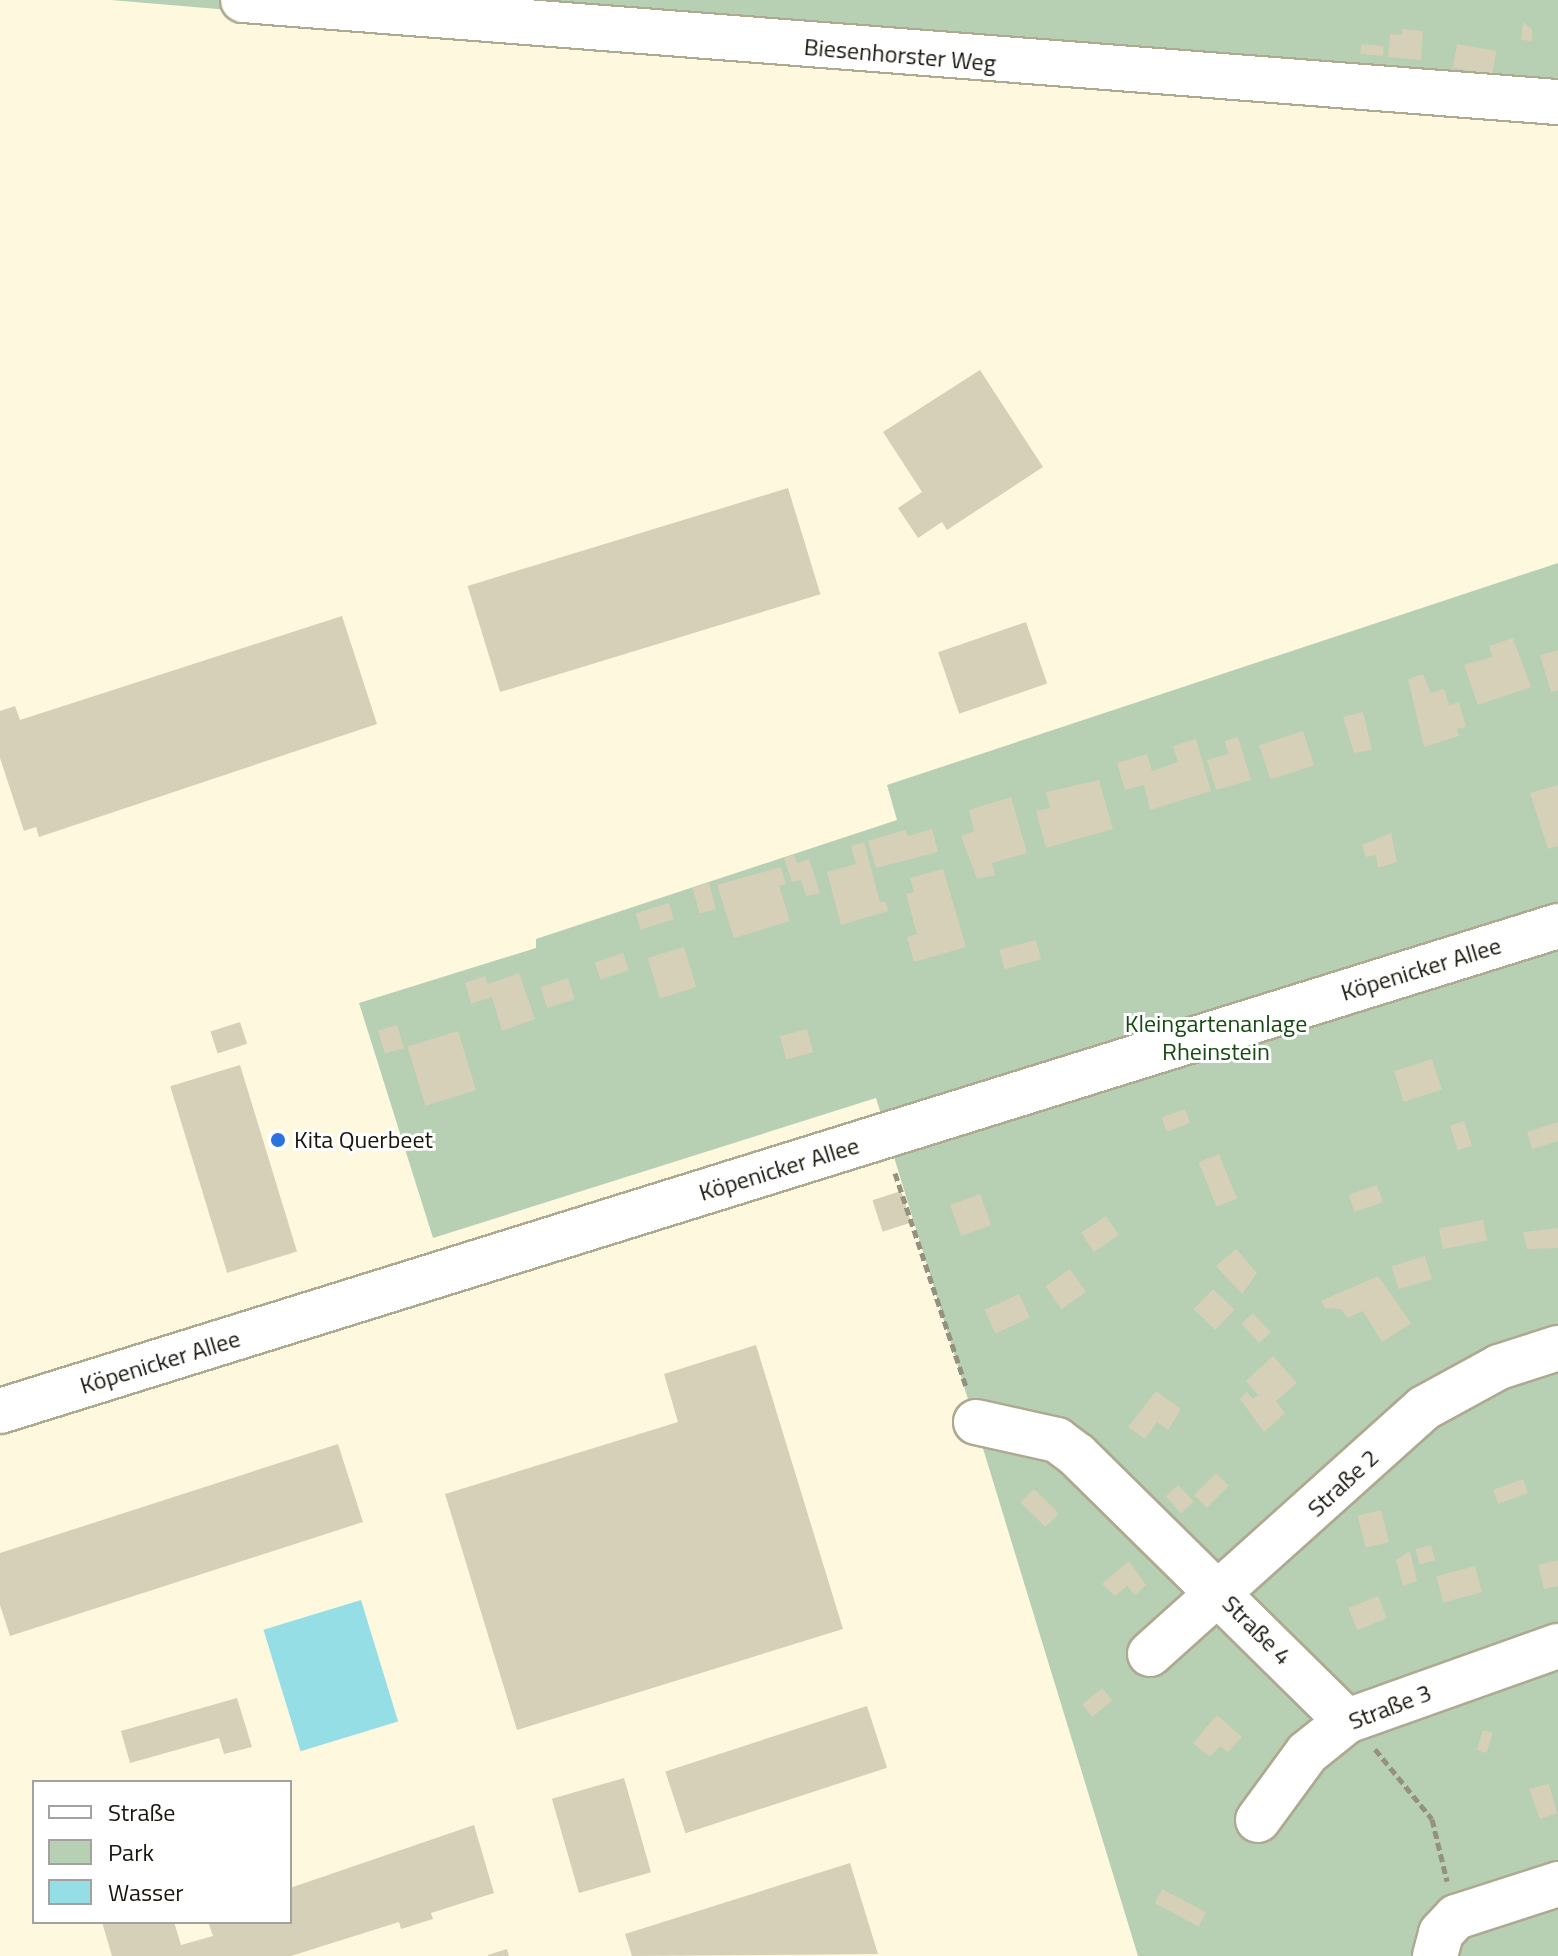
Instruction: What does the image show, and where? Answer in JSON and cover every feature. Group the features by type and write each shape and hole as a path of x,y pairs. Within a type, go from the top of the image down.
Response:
{"street":[{"name":"Biesenhorster Weg","path":"243,0 393,6 1558,102"},
{"name":"Köpenicker Allee","path":"0,1411 1558,926"},
{"name":"Straße 2","path":"1150,1654 1221,1594 1424,1408 1499,1367 1558,1348"},
{"name":"Straße 4","path":"976,1422 1057,1440 1221,1594 1347,1721"},
{"name":"Straße 3","path":"1258,1820 1307,1753 1347,1721 1558,1646"},
{"path":"1435,1956 1441,1933 1456,1917 1558,1884"}],"path":[{"path":"856,1145 903,1185 976,1422"},
{"path":"1347,1721 1403,1778 1432,1819 1456,1917"}],"green space":[{"path":"111,0 1558,0 1558,122 759,55"},
{"name":"Kleingartenanlage Rheinstein","path":"1558,563 1558,1956 1138,1956 876,1098 433,1238 359,1003 536,948 536,939 897,820 887,785"}],"water":[{"path":"361,1600 398,1721 301,1751 263,1630"}],"building":[{"path":"1523,22 1532,29 1532,41 1521,40"},
{"path":"1402,29 1423,31 1421,60 1388,57 1390,34 1402,35"},
{"path":"1361,44 1384,46 1383,56 1360,54"},
{"path":"1457,44 1496,51 1492,75 1453,68"},
{"path":"980,370 1043,467 947,530 942,522 918,538 898,508 922,492 883,432"},
{"path":"788,488 820,594 500,692 468,586"},
{"path":"342,616 377,724 39,837 36,827 24,831 0,758 0,711 15,706 20,720"},
{"path":"1026,622 1047,683 959,714 938,652"},
{"path":"1513,638 1531,687 1478,705 1464,665 1492,657 1489,646"},
{"path":"1558,650 1558,690 1551,692 1540,655"},
{"path":"1423,674 1431,693 1444,689 1449,705 1459,702 1466,727 1457,729 1459,736 1424,747 1408,679"},
{"path":"1363,712 1372,750 1354,753 1343,717"},
{"path":"1303,731 1314,765 1270,779 1259,745"},
{"path":"1238,737 1251,780 1216,790 1207,760 1228,754 1225,741"},
{"path":"1196,739 1211,791 1150,810 1144,785 1125,790 1117,763 1147,754 1152,771 1178,762 1173,746"},
{"path":"1099,780 1113,829 1046,848 1036,811 1050,808 1046,792"},
{"path":"1558,785 1558,846 1548,849 1530,793"},
{"path":"1011,797 1027,853 992,863 995,875 977,879 961,836 974,831 969,810"},
{"path":"932,829 938,852 876,868 868,841 905,830 908,836"},
{"path":"1391,833 1397,862 1378,868 1376,855 1366,857 1362,845"},
{"path":"864,842 880,902 886,902 888,911 841,925 827,872 856,864 851,846"},
{"path":"794,855 797,863 809,859 820,893 806,896 801,880 792,882 784,858"},
{"path":"781,867 786,884 779,886 790,921 734,938 717,885"},
{"path":"943,869 966,947 914,962 907,937 917,934 906,894 914,892 910,878"},
{"path":"709,883 716,909 700,913 693,887"},
{"path":"669,903 674,919 640,929 636,913"},
{"path":"1036,940 1041,959 1004,969 999,950"},
{"path":"684,947 696,987 660,998 648,958"},
{"path":"623,953 629,970 600,980 595,963"},
{"path":"519,973 535,1019 502,1031 492,997 471,1004 465,983 485,976 488,984"},
{"path":"568,978 575,999 547,1008 540,987"},
{"path":"240,1022 247,1044 218,1053 211,1032"},
{"path":"397,1025 404,1048 385,1054 378,1031"},
{"path":"807,1029 813,1052 786,1059 780,1036"},
{"path":"458,1031 476,1090 425,1106 407,1046"},
{"path":"1432,1059 1442,1089 1404,1102 1394,1071"},
{"path":"240,1065 297,1251 227,1273 170,1086"},
{"path":"1185,1109 1190,1123 1167,1132 1162,1118"},
{"path":"1464,1121 1472,1146 1458,1150 1450,1126"},
{"path":"1558,1122 1558,1141 1532,1149 1527,1132"},
{"path":"1219,1154 1237,1199 1217,1207 1199,1162"},
{"path":"1377,1185 1383,1202 1354,1212 1349,1195"},
{"path":"901,1191 911,1222 883,1232 872,1200"},
{"path":"980,1194 991,1225 961,1236 950,1205"},
{"path":"1106,1216 1119,1235 1094,1252 1081,1233"},
{"path":"1483,1220 1487,1241 1443,1249 1439,1229"},
{"path":"1558,1228 1558,1248 1527,1249 1523,1232"},
{"path":"1236,1249 1257,1273 1242,1294 1216,1266"},
{"path":"1425,1256 1432,1279 1399,1289 1392,1266"},
{"path":"1070,1269 1086,1292 1061,1309 1045,1286"},
{"path":"1378,1276 1411,1323 1382,1342 1363,1311 1347,1318 1341,1309 1325,1308 1321,1301"},
{"path":"1213,1289 1235,1310 1215,1330 1194,1309"},
{"path":"1019,1294 1030,1318 996,1334 985,1310"},
{"path":"1253,1313 1271,1332 1259,1343 1241,1324"},
{"path":"756,1345 843,1629 517,1730 445,1494 678,1422 664,1374"},
{"path":"1273,1356 1297,1383 1276,1401 1285,1413 1264,1432 1240,1399 1247,1392 1253,1399 1258,1395 1246,1381"},
{"path":"1156,1391 1181,1409 1168,1430 1157,1422 1145,1439 1128,1427"},
{"path":"338,1444 363,1522 10,1636 0,1605 0,1553"},
{"path":"1216,1473 1229,1486 1207,1508 1194,1495"},
{"path":"1523,1479 1528,1493 1498,1504 1493,1490"},
{"path":"1178,1485 1194,1502 1181,1513 1166,1497"},
{"path":"1034,1489 1059,1514 1045,1527 1021,1502"},
{"path":"1381,1510 1389,1542 1366,1548 1358,1516"},
{"path":"1431,1545 1435,1560 1420,1565 1416,1549"},
{"path":"1410,1551 1417,1581 1403,1586 1396,1560"},
{"path":"1558,1560 1558,1586 1544,1589 1538,1565"},
{"path":"1129,1561 1146,1585 1135,1595 1127,1586 1115,1596 1102,1584"},
{"path":"1475,1566 1482,1592 1443,1602 1436,1576"},
{"path":"1378,1596 1387,1618 1357,1630 1348,1608"},
{"path":"1102,1688 1112,1700 1092,1717 1082,1705"},
{"path":"237,1698 252,1747 224,1754 219,1738 130,1763 121,1731"},
{"path":"867,1706 887,1768 685,1833 665,1772"},
{"path":"1217,1715 1242,1737 1228,1752 1220,1746 1210,1757 1193,1743"},
{"path":"1483,1730 1493,1733 1486,1753 1477,1750"},
{"path":"624,1778 651,1872 579,1893 552,1799"},
{"path":"1549,1784 1557,1813 1540,1819 1529,1789"},
{"path":"474,1825 494,1893 431,1913 433,1919 401,1929 399,1922 291,1956 112,1956 103,1924 175,1924 181,1945 213,1936 209,1924 292,1924 292,1887"},
{"path":"850,1863 878,1954 632,1956 625,1934"},
{"path":"1162,1889 1206,1912 1199,1927 1154,1903"},
{"path":"507,1949 509,1956 488,1956 488,1955"}],"place":[{"name":"Kita Querbeet","path":"278,1140"}]}
